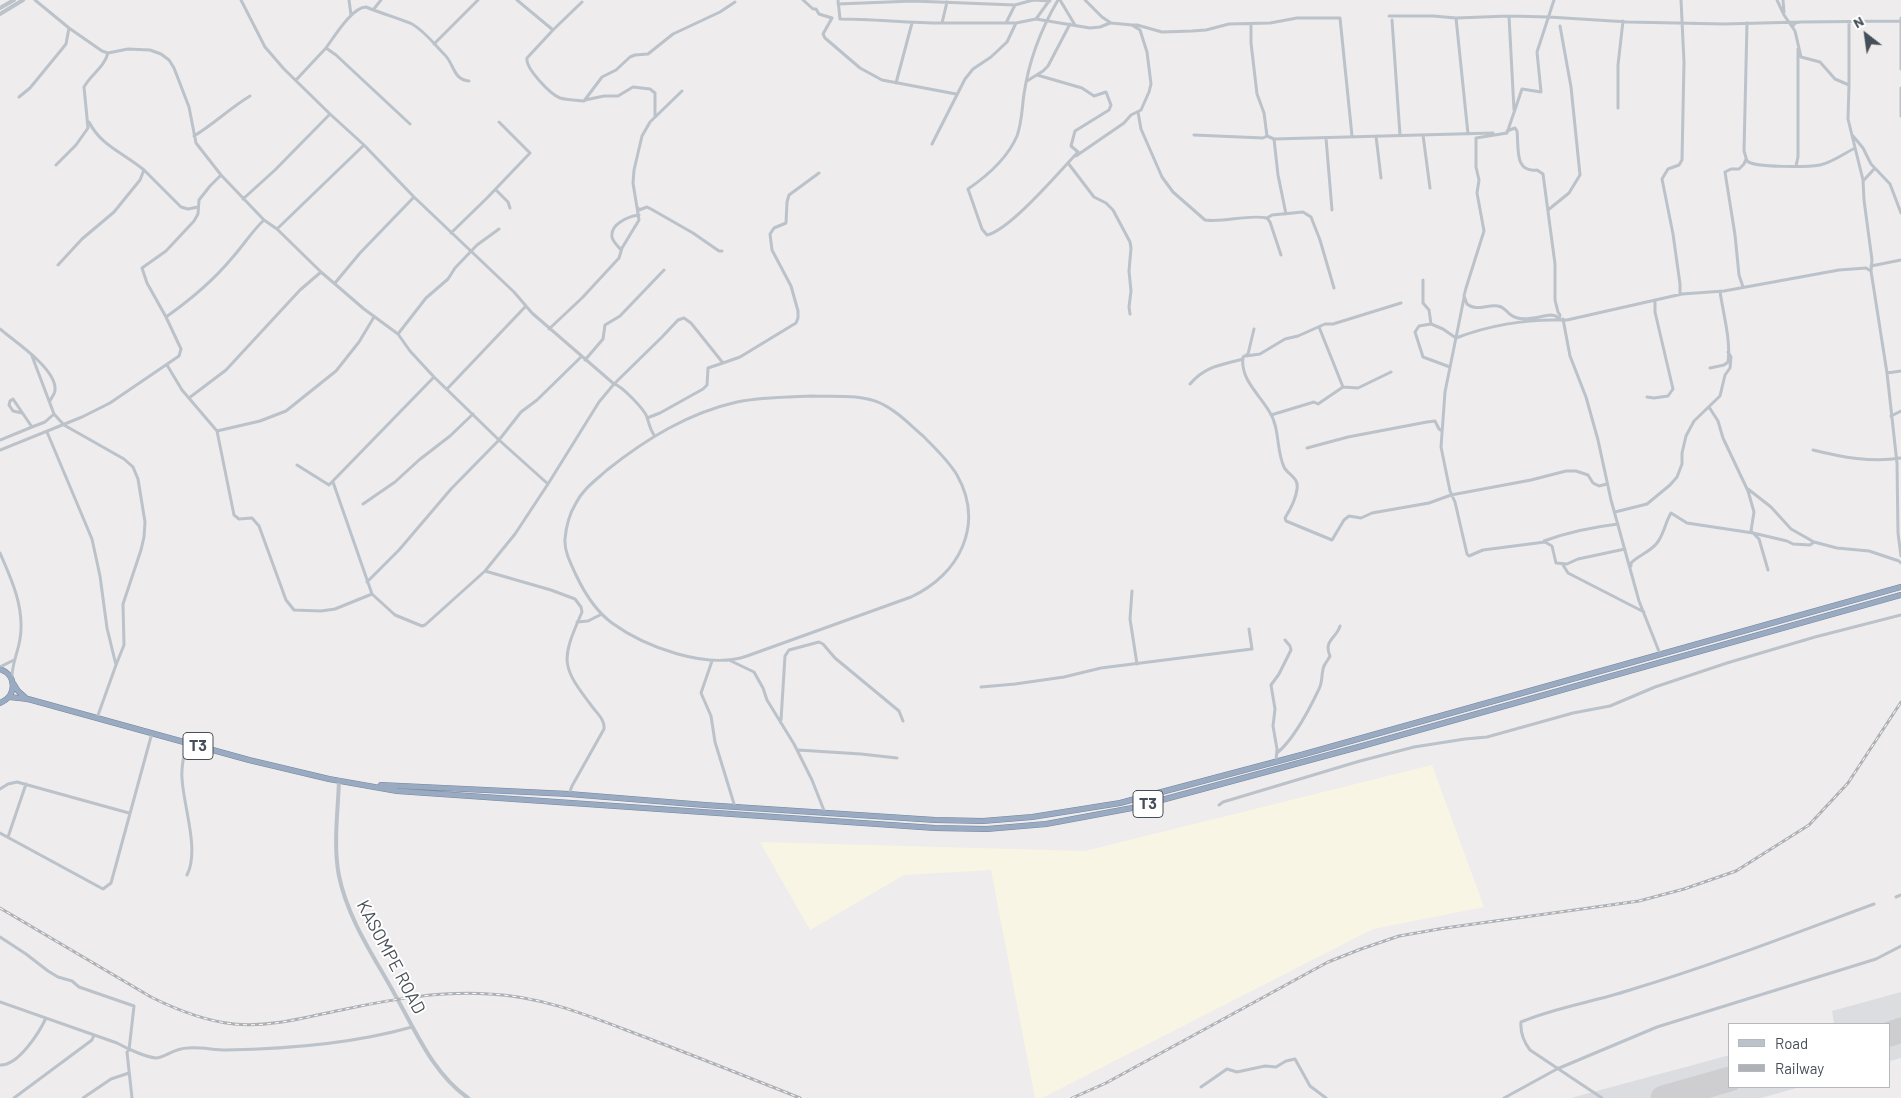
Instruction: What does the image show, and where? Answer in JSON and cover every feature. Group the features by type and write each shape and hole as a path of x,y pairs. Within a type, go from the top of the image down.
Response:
{"highway":[{"name":"T3","path":"370,785 569,794 935,820 1032,818 1120,803 1901,587"},
{"name":"T3","path":"10,697 28,699 249,760 397,791 935,828 987,828 1046,824 1151,803 1901,595"},
{"path":"0,668 6,671 18,691 28,699"},
{"path":"0,702 10,697 14,688 13,681"}],"street":[{"path":"0,8 14,0"},
{"path":"0,14 23,0"},
{"path":"35,0 97,49 108,53 139,48 161,54 169,60 186,98 194,136 202,152 220,175 264,220 277,229 321,272 374,317 398,334 410,351 434,377 548,484"},
{"path":"241,0 265,47 296,80 364,144 450,233 514,292 525,307 581,357 614,384 620,386 647,418 654,436"},
{"path":"349,0 350,16"},
{"path":"372,10 381,0"},
{"path":"434,44 478,0"},
{"path":"517,0 553,30"},
{"path":"803,0 813,9 816,9 819,14 832,18 823,34 827,41 865,72 882,80 956,94"},
{"path":"1050,0 1033,0 1015,5 907,1 838,2 840,19 875,19 942,24 1006,23 1036,18 1096,28 1111,23 1137,24 1162,32 1206,30 1229,24 1252,24 1298,18 1340,18 1352,136"},
{"path":"1036,18 1050,0"},
{"path":"1037,75 1082,88 1094,96 1106,92 1111,105 1109,110 1075,131 1071,146 1078,152 1069,162 1012,219 993,234 988,235 985,234 979,221 968,189 989,173 1014,141 1020,128 1027,81 1037,42 1046,21 1059,0 1076,25"},
{"path":"1084,0 1111,23"},
{"path":"1507,132 1522,89 1541,92 1537,52 1554,0"},
{"path":"1680,294 1673,234 1662,179 1668,169 1678,165 1682,160 1684,62 1681,0"},
{"path":"1777,0 1784,15 1793,26 1797,37 1798,157 1796,166"},
{"path":"1783,0 1784,15"},
{"path":"582,2 527,58 527,65 533,74 559,98 584,101 596,97 618,96 629,88 642,87 655,92 655,117"},
{"path":"584,101 602,77 616,70 630,57 648,54 673,34 720,12 735,2"},
{"path":"942,24 945,2"},
{"path":"1006,23 1015,5"},
{"path":"296,80 326,48 350,16 362,7 411,23 449,60 457,76 461,80 469,81"},
{"path":"1389,16 1456,18 1509,16 1683,23 1849,22 1901,19 1901,69"},
{"path":"1509,16 1514,111"},
{"path":"1456,18 1468,134"},
{"path":"1392,20 1400,136"},
{"path":"1618,108 1618,65 1623,21"},
{"path":"932,144 956,94 973,69 991,57 1007,42 1016,22"},
{"path":"1793,26 1795,23 1800,22"},
{"path":"1849,22 1848,119 1864,180 1864,200 1872,260 1871,271 1887,373 1891,416 1899,459 1898,532 1901,556"},
{"path":"896,83 912,23"},
{"path":"1747,23 1744,151 1747,162 1756,165 1767,164 1784,168 1821,165 1855,148"},
{"path":"1027,81 1049,64 1070,24"},
{"path":"1252,24 1256,86 1264,113 1267,136"},
{"path":"1069,162 1124,123 1145,104 1151,84 1145,40 1140,30 1132,25"},
{"path":"1548,210 1569,193 1580,175 1571,88 1560,26"},
{"path":"19,97 30,88 66,44 69,28"},
{"path":"1798,46 1801,57 1820,62 1835,80 1849,85"},
{"path":"326,48 336,55 410,124"},
{"path":"56,164 85,134 88,128 89,122 84,87 100,69 108,53"},
{"path":"1901,88 1901,116"},
{"path":"549,329 616,262 621,250 635,229 639,215 633,190 634,170 644,132 655,117 682,91"},
{"path":"194,136 250,96"},
{"path":"1138,112 1142,129 1162,177 1173,192 1200,217 1212,221 1247,217 1267,218 1272,215 1304,212 1311,217 1334,288"},
{"path":"243,199 275,170 330,114"},
{"path":"89,122 104,142 144,170 181,207 188,209 198,207"},
{"path":"450,233 530,153 499,122"},
{"path":"1625,549 1563,565 1556,563 1550,544 1545,542 1483,550 1469,556 1465,548 1441,448 1445,392 1464,296 1484,231 1477,193 1479,180 1476,167 1476,138 1507,132 1515,128 1518,131 1520,164 1524,169 1537,170 1543,174 1546,185 1555,264 1555,300 1571,361 1586,397 1598,440 1607,484 1632,574 1660,654"},
{"path":"1194,135 1263,138 1267,136 1274,139 1507,132"},
{"path":"1423,135 1430,188"},
{"path":"1376,136 1381,178"},
{"path":"1852,136 1875,168 1890,184 1901,214"},
{"path":"1326,138 1332,210"},
{"path":"1274,139 1278,175 1286,214"},
{"path":"277,229 364,144"},
{"path":"1743,287 1725,172 1731,169 1739,170 1746,158"},
{"path":"1069,162 1094,197 1106,202 1113,210 1130,242 1130,314"},
{"path":"1864,180 1875,168"},
{"path":"58,265 82,239 114,212 140,180 144,170"},
{"path":"647,418 660,413 703,389 707,385 708,368 734,360 797,320 798,311 791,286 772,250 770,234 774,228 786,224 786,202 789,195 819,173"},
{"path":"0,450 64,425 110,403 179,356 181,352 166,317 147,283 142,268 166,251 194,221 198,214 199,200 220,175"},
{"path":"496,189 508,202 510,208"},
{"path":"335,284 360,252 414,197"},
{"path":"637,207 639,210 647,207 651,209 693,233 719,251 722,251"},
{"path":"621,250 612,239 612,233 620,221 639,215"},
{"path":"1267,218 1281,254"},
{"path":"166,317 197,293 216,275 233,258 255,228 264,220"},
{"path":"398,334 421,303 448,279 482,240 499,228"},
{"path":"1871,266 1901,260"},
{"path":"1456,338 1487,328 1574,318 1680,294 1720,291 1846,270 1866,268 1871,271"},
{"path":"585,360 603,340 604,326 620,316 664,270"},
{"path":"189,398 226,370 300,290 321,272"},
{"path":"1423,280 1423,303 1429,310 1431,324"},
{"path":"1710,368 1724,365 1728,362 1727,329 1720,291"},
{"path":"1464,296 1467,304 1476,308 1498,306 1514,317 1527,318 1551,315 1561,320"},
{"path":"1647,397 1668,396 1673,389 1655,312 1655,300"},
{"path":"1190,384 1198,375 1211,368 1260,354 1285,339 1401,303"},
{"path":"447,389 525,307"},
{"path":"217,431 260,421 286,411 336,371 359,342 374,317"},
{"path":"333,482 372,594 395,615 422,626 485,571 515,534 592,412 614,384 681,318 690,323 723,363"},
{"path":"1450,367 1424,357 1415,332 1418,326 1431,324 1443,329 1456,338"},
{"path":"1319,327 1343,387"},
{"path":"0,329 44,366 54,384 55,391 50,401"},
{"path":"1243,358 1248,354 1254,329"},
{"path":"1615,512 1647,504 1677,477 1682,464 1682,453 1686,436 1694,421 1720,396 1725,375 1730,368 1731,357 1728,352"},
{"path":"32,356 54,414 64,425 124,458 133,466 138,479 145,522 144,537 123,604 124,645 97,718"},
{"path":"367,582 399,550 455,484 499,440 522,412 581,357"},
{"path":"1243,358 1244,372 1250,384 1272,415 1284,468 1295,478 1297,484 1297,490 1285,518 1286,521 1332,540 1348,516 1361,518 1372,513 1429,503 1451,495 1465,494 1566,471 1576,471 1588,475 1593,483 1599,486 1607,484"},
{"path":"167,365 189,398 217,431 234,515 239,519 252,518 258,526 286,600 291,608 298,611 334,610 372,594"},
{"path":"1887,373 1901,371"},
{"path":"1272,415 1314,402 1318,404 1343,387 1358,388 1391,372"},
{"path":"298,465 326,485 329,485 434,377"},
{"path":"812,396 866,399 878,402 890,408 915,429 945,459 957,475 968,513 968,529 956,559 946,573 935,583 911,597 747,656 730,660 712,661 684,656 655,645 612,623 582,586 570,562 565,540 569,519 575,504 585,490 622,458 654,436 704,412 746,400 812,396"},
{"path":"22,413 13,411 9,404 10,401 13,399 32,427"},
{"path":"1709,408 1718,421 1723,438 1747,488 1754,512 1751,531 1759,539 1768,570"},
{"path":"1891,416 1901,411"},
{"path":"0,440 45,422 54,414"},
{"path":"363,504 395,482 473,414"},
{"path":"1307,448 1348,437 1427,422 1435,421 1442,431"},
{"path":"47,432 92,540 106,628 116,665"},
{"path":"1813,450 1826,455 1879,461 1899,459"},
{"path":"1747,488 1772,507 1791,529 1814,542 1837,548 1869,551 1899,561 1901,564"},
{"path":"1632,574 1631,563 1652,549 1658,542 1671,513 1687,523 1752,533 1793,544 1810,545 1814,542"},
{"path":"1539,543 1557,536 1618,524"},
{"path":"0,553 16,594 21,616 20,639 12,670 13,681"},
{"path":"1563,565 1568,573 1644,612"},
{"path":"485,571 576,599 581,607 582,612 568,648 567,664 575,684 603,721 604,729 569,794"},
{"path":"1132,591 1130,619 1137,664"},
{"path":"577,622 583,623 603,614"},
{"path":"1219,805 1223,802 1360,761 1414,748 1465,739 1487,738 1573,713 1610,706 1655,687 1726,663 1815,637 1901,615"},
{"path":"1277,753 1297,730 1320,688 1324,666 1330,656 1327,650 1330,638 1337,632 1340,626"},
{"path":"981,687 1040,681 1101,668 1252,649 1249,629"},
{"path":"1276,761 1277,753 1273,726 1275,709 1271,685 1285,664 1291,650 1285,640"},
{"path":"781,720 785,656 789,650 819,642 824,644 841,663 899,711 903,721"},
{"path":"0,668 14,659"},
{"path":"730,660 754,672 763,688 768,703 781,720 798,750 825,813"},
{"path":"712,661 701,693 711,716 715,742 735,807"},
{"path":"0,833 103,889 111,883 129,813 153,733"},
{"path":"187,743 183,756 182,777 191,832 191,866 187,875"},
{"path":"798,750 897,758"},
{"name":"KASOMPE ROAD","path":"339,780 337,856 339,874 348,908 412,1027 438,1068 468,1098"},
{"path":"0,789 8,784 17,782 129,813"},
{"path":"8,837 26,784"},
{"path":"1896,897 1901,895"},
{"path":"1602,1098 1530,1050 1524,1043 1521,1022 1558,1009 1629,991 1728,958 1874,904"},
{"path":"0,937 58,977 72,981 79,987 134,1006 127,1055 132,1098"},
{"path":"1504,1098 1557,1068 1657,1027 1876,959 1901,946"},
{"path":"0,1002 155,1058 164,1056 176,1049 223,1050 290,1047 371,1037 412,1027"},
{"path":"0,1065 4,1066 25,1050 34,1040 46,1018"},
{"path":"14,1098 92,1040 94,1036"},
{"path":"1201,1087 1227,1069 1237,1072 1266,1066 1276,1067 1294,1059 1310,1086 1326,1098"},
{"path":"83,1098 111,1079 129,1073"}],"shaded area":[{"path":"1432,765 1484,907 1373,929 1042,1098 1035,1098 991,870 904,875 810,930 760,842 1085,851"},
{"path":"1901,992 1901,1058 1891,1061 1891,1023 1834,1023 1832,1011"},
{"path":"1728,1056 1728,1088 1796,1088 1761,1098 1571,1098"}],"runway":[{"path":"1891,1034 1901,1030"},
{"path":"1663,1098 1728,1080"}],"railway":[{"path":"1072,1098 1106,1083 1328,962 1399,936 1639,901 1684,889 1736,871 1809,825 1848,783 1901,702"},
{"path":"0,908 151,997 202,1018 248,1025 290,1021 364,1005 417,997 471,993 527,998 581,1013 800,1098"}]}
